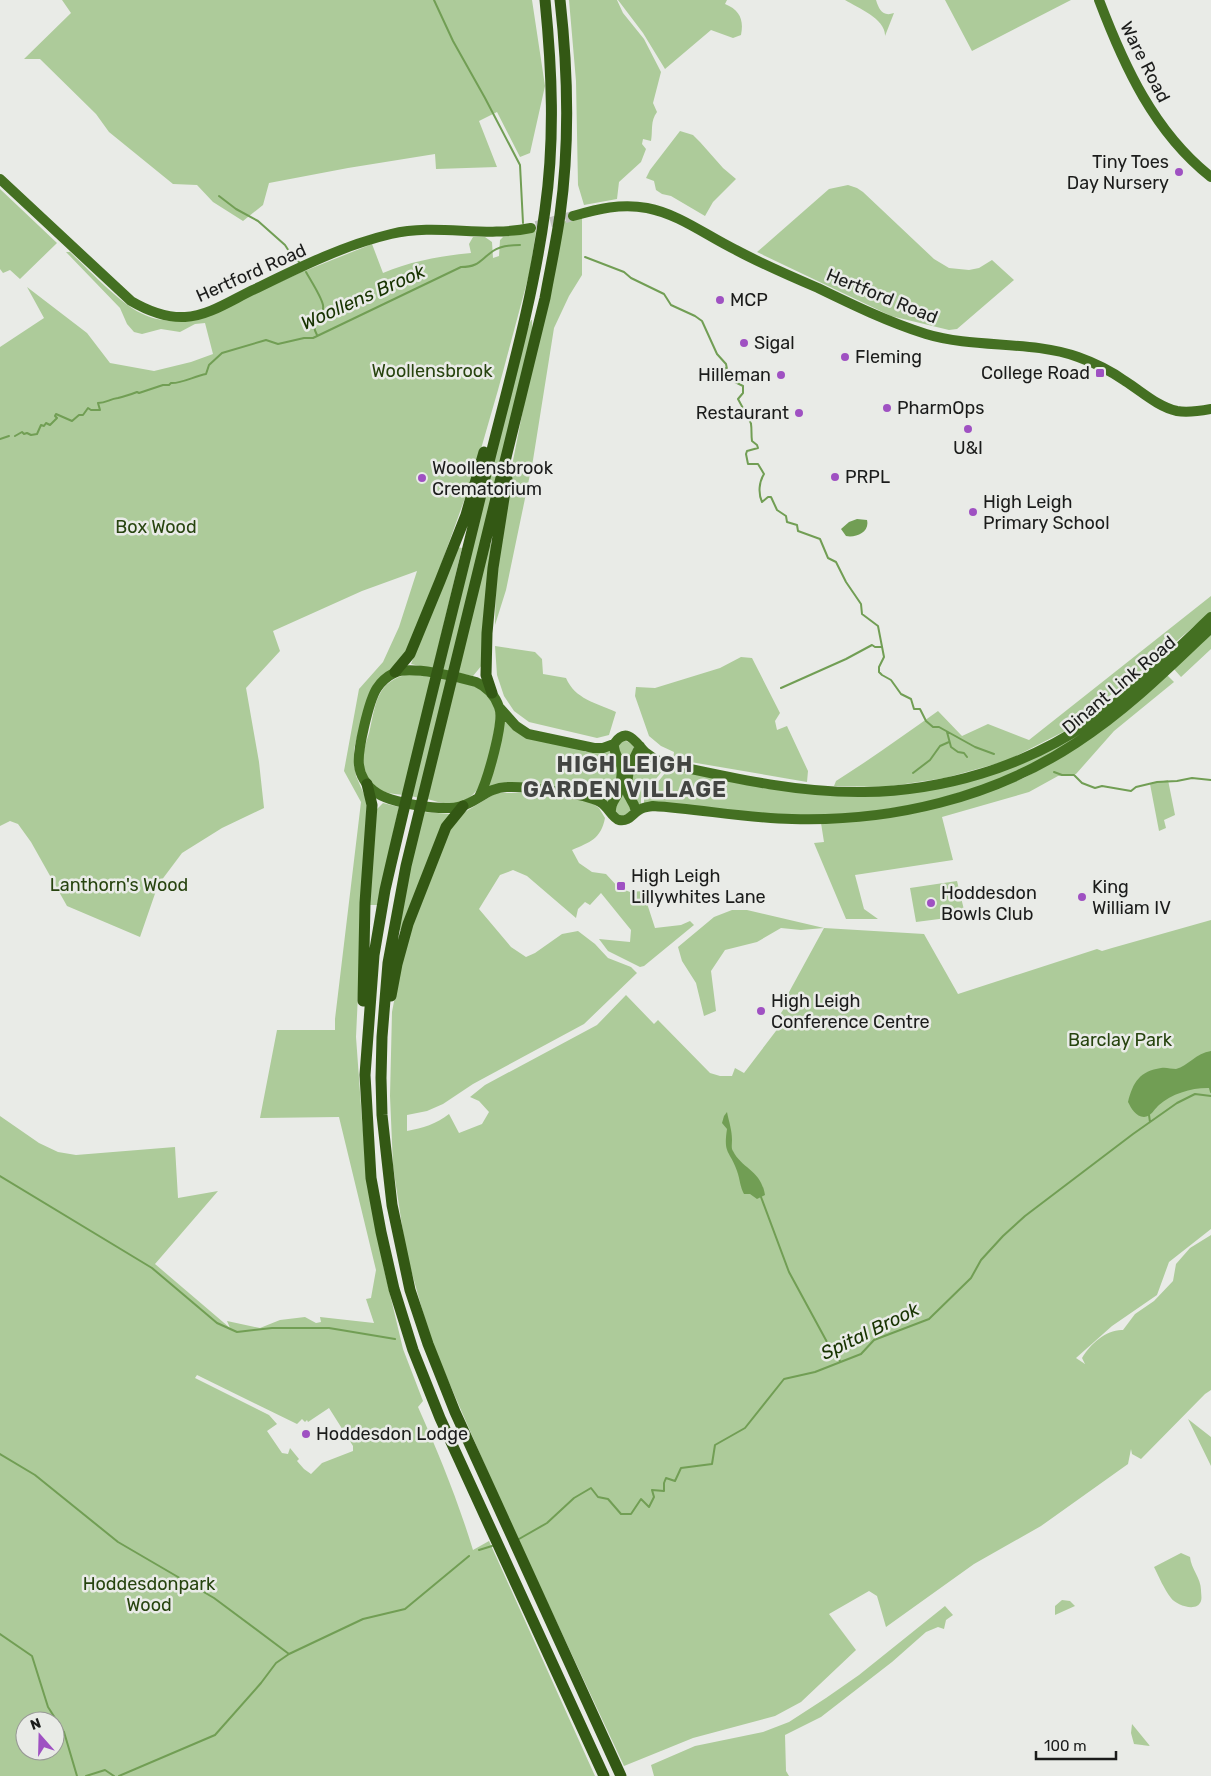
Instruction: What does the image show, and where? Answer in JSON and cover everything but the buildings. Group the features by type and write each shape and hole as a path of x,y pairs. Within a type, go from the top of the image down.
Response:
{"highway":[{"path":"366,1060 374,955 385,890 515,354 541,239 550,168 552,84 545,0"},
{"path":"560,0 566,58 567,101 563,187 550,273 406,866 396,916 384,1001 382,1115 392,1205 410,1290 428,1344 455,1412 621,1776"},
{"path":"395,672 410,654 456,542 515,354"},
{"path":"492,693 486,675 489,603 521,396"},
{"path":"367,784 372,805 367,874 363,1005 367,1116 371,1178 392,1280 413,1350 440,1418 604,1776"},
{"path":"382,1115 391,996 403,944 411,916 446,826 463,806"}],"main road":[{"name":"Ware Road","path":"1098,0 1124,63 1145,102 1178,144 1211,177"},
{"name":"Hertford Road","path":"0,179 131,301 154,313 170,316 185,317 214,309 303,266 361,243 390,234 426,229 514,232 531,228"},
{"name":"Hertford Road","path":"573,216 623,206 660,211 676,217 738,251 865,311 903,326 951,340 1044,349 1066,353 1108,371 1159,404 1172,410 1190,412 1211,409"},
{"name":"Dinant Link Road","path":"614,744 619,738 626,736 634,738 655,760 662,763 793,788 864,792 904,790 943,784 1006,766 1070,734 1126,695 1211,617"},
{"name":"Dinant Link Road","path":"610,810 620,820 629,818 643,808 653,806 764,818 840,818 907,810 964,796 994,786 1030,770 1078,742 1131,702 1211,628"},
{"path":"423,671 468,680 484,686 492,693 500,708 516,726 537,737 594,748 603,748 614,744 614,752 621,763 622,773 619,791 612,801 610,810 599,801 584,796 514,787 498,788 463,806 452,808 413,804 387,798 374,791 367,784 359,766 359,753 373,696 377,687 395,672 423,671"},
{"path":"479,797 486,781 501,722 500,708"},
{"path":"636,812 628,794 627,785 629,769 640,746"}],"green space":[{"path":"62,0 532,0 545,86 530,153 520,157 497,112 479,121 497,167 436,169 435,154 269,183 263,205 243,221 213,202 197,185 173,184 109,132 96,114 40,59 24,59 71,13"},
{"path":"569,0 617,0 623,13 644,39 661,72 653,103 657,112 653,122 651,141 643,139 642,144 646,149 641,162 619,182 617,199 584,205 578,185 576,81"},
{"path":"618,0 727,0 725,4 734,9 740,16 742,25 741,35 733,38 711,30 665,69 643,33"},
{"path":"845,0 876,0 882,12 887,14 894,13 885,36 881,24 876,19"},
{"path":"945,0 1071,0 972,51"},
{"path":"680,131 693,135 723,168 736,179 713,202 705,216 671,196 662,194 656,190 654,181 646,178"},
{"path":"848,185 863,192 934,259 949,268 969,270 979,268 992,260 1014,280 957,329 949,330 891,316 757,252 829,189"},
{"path":"0,189 57,243 20,279 10,270 3,273 0,269"},
{"path":"582,215 582,275 569,296 554,328 533,460 506,590 495,625 496,567 507,491 530,374 563,222"},
{"path":"536,231 530,271 498,390 474,473 414,639 397,665 374,684 368,696 354,749 356,776 367,801 356,1037 369,1191 384,1269 403,1349 423,1401 418,1407 448,1478 473,1550 489,1541 595,1776 0,1776 0,1116 39,1143 58,1152 76,1155 175,1147 178,1198 218,1191 155,1264 230,1328 227,1321 260,1328 280,1320 305,1317 316,1323 321,1322 320,1317 374,1323 366,1299 371,1298 376,1270 339,1117 260,1118 277,1030 335,1030 361,802 344,771 359,689 383,662 399,627 417,571 362,591 273,631 280,651 246,688 259,762 264,808 222,828 182,853 158,885 140,937 67,906 31,842 18,824 10,821 0,826 0,347 44,318 27,287 87,333 110,363 154,371 191,362 213,354 205,323 195,324 180,332 161,329 142,334 134,332 127,324 120,308 66,252 70,252 106,287 136,310 152,318 181,321 203,317 302,272 372,244 383,273 404,265 426,260 471,253 469,244 473,237 485,237 492,242 493,258 499,256 500,240 503,237","holes":["197,1375 297,1424 302,1419 308,1422 329,1408 353,1446 353,1451 322,1463 311,1474 297,1461 299,1459 290,1448 288,1454 282,1453 267,1431 277,1424 269,1415 195,1378"]},
{"path":"531,320 532,334 450,672 442,671 526,332"},
{"path":"489,544 492,545 482,665 473,676 458,673"},
{"path":"457,547 462,548 433,669 411,664"},
{"path":"1211,596 1211,612 1151,663 1065,731 1006,761 945,778 885,787 834,786 836,781 938,711 962,736 988,724 1029,740"},
{"path":"1211,632 1211,649 1181,677 1173,668"},
{"path":"495,646 535,652 542,659 543,674 566,678 581,696 616,712 609,735 597,738 529,722 514,711 504,696 497,675"},
{"path":"741,657 752,658 780,713 775,721 777,730 787,726 808,771 807,782 673,759 674,752 661,746 649,736 635,696 636,687 655,688 720,668"},
{"path":"1162,670 1068,745 1004,779 925,803 855,814 782,816 644,804 644,799 666,772 667,767 753,784 886,794 1019,763"},
{"path":"408,674 432,677 404,795 387,793 376,787 367,774 363,759 376,702 380,694 390,682"},
{"path":"1166,674 1174,682 1114,731 1076,774 1058,776 1029,792 942,817 953,860 855,875 864,909 878,919 846,919 814,843 824,842 821,823 976,796 1024,778 1067,754"},
{"path":"440,679 447,680 419,798 411,796"},
{"path":"456,682 474,686 485,692 495,708 496,715 484,774 477,790 463,801 448,804 427,799"},
{"path":"504,719 513,728 583,749 585,752 610,750 618,764 617,788 608,803 605,801 487,789"},
{"path":"623,741 632,744 634,747 627,765 625,764 624,757 621,756 618,746"},
{"path":"641,754 655,766 663,766 663,770 641,798 641,805 639,806 632,791 631,774"},
{"path":"1168,780 1175,815 1164,820 1166,828 1159,831 1150,784"},
{"name":"Barclay Park","path":"496,793 535,793 589,801 599,808 605,818 601,831 594,839 572,850 579,863 592,872 606,874 618,887 630,892 643,891 655,928 681,925 690,921 694,925 644,966 640,967 608,951 599,939 630,942 631,930 601,893 590,905 585,902 578,909 576,918 527,876 513,870 500,875 479,909 511,947 526,957 562,934 578,931 595,944 608,958 631,967 637,973 584,1024 473,1084 443,1104 427,1111 407,1115 407,1131 429,1125 449,1114 459,1133 482,1124 489,1112 479,1101 470,1097 485,1085 597,1025 626,995 654,1024 658,1020 710,1073 720,1076 732,1076 735,1068 744,1073 782,1023 777,1019 785,1007 782,1005 824,928 924,934 958,994 1097,949 1102,951 1211,920 1211,1229 1169,1262 1157,1295 1112,1326 1076,1358 1085,1364 1082,1358 1094,1343 1111,1332 1123,1330 1135,1314 1154,1301 1173,1281 1176,1264 1190,1248 1211,1235 1211,1390 1141,1459 1132,1454 1131,1449 1128,1464 1041,1526 974,1564 886,1627 877,1596 869,1591 829,1614 856,1650 801,1702 775,1716 693,1738 624,1766 507,1516 431,1341 406,1252 393,1166 390,1096 392,1012 405,943 451,824 460,815"},
{"path":"621,794 624,794 626,801 631,806 630,812 620,816 615,810"},
{"path":"383,803 399,807 377,905 369,905 374,812"},
{"path":"424,812 450,814 403,930 398,930 408,876"},
{"path":"957,881 965,914 916,922 910,888"},
{"path":"732,910 747,910 824,928 801,930 781,928 757,942 725,950 711,971 716,1011 704,1016 696,983 682,961 678,947 714,917"},
{"path":"1188,1419 1211,1437 1211,1466"},
{"path":"1181,1553 1190,1557 1201,1586 1201,1601 1195,1607 1186,1607 1174,1601 1166,1591 1154,1567"},
{"path":"1062,1600 1070,1601 1075,1606 1055,1615 1055,1606"},
{"path":"945,1606 953,1615 946,1620 944,1629 938,1627 926,1632 892,1662 821,1717 785,1735 786,1771 789,1776 654,1776 651,1765 695,1746 763,1732 789,1722 859,1675"},
{"path":"1132,1724 1150,1746 1134,1744 1131,1733"}],"shaded area":[{"path":"857,519 867,520 866,528 858,535 846,536 841,529 849,522"},
{"path":"1211,1051 1211,1088 1191,1090 1170,1097 1146,1117 1139,1116 1132,1109 1128,1102 1130,1095 1135,1083 1143,1075 1161,1068 1176,1069 1201,1054"},
{"path":"727,1112 732,1133 732,1150 741,1162 760,1180 763,1187 765,1195 757,1199 750,1194 744,1194 737,1171 728,1152 726,1144 727,1129 722,1123"}],"waterway":[{"path":"434,0 453,41 520,165 523,223"},
{"path":"219,196 236,209 258,221 285,245 294,259 299,262"},
{"name":"Woollens Brook","path":"15,436 22,432 31,435 37,434 41,425 44,426 46,423 50,425 57,418 56,414 72,421 79,415 83,415 88,408 100,410 98,403 206,374 209,365 222,353 266,340 278,344 304,338 313,338 461,267 472,266 496,249 520,245"},
{"name":"Woollens Brook","path":"585,257 624,272 631,278 664,294 671,305 702,321 717,354 726,364 727,369 724,368 726,375 733,377 735,382 743,386 743,393 738,399 750,422 752,441 758,448 747,451 746,454 748,464 758,464 764,474 760,488 762,502 771,497 777,510 786,516 787,522 797,525 798,531 820,539 828,558 836,562 846,582 861,604 862,614 878,626 884,657 879,667 879,672 891,680 901,694 911,699 914,709 920,709 926,721 933,727 939,727 975,747 994,754"},
{"path":"306,272 323,305 322,313 314,326 317,335"},
{"name":"Woollens Brook","path":"0,439 9,436"},
{"path":"781,688 846,659 872,645 881,647"},
{"path":"947,732 951,747 958,752 964,753 967,757"},
{"path":"913,773 930,760 940,746 949,742"},
{"name":"Woollens Brook","path":"1054,772 1062,775 1074,775 1082,783 1095,788 1102,786 1131,791 1136,787 1157,782 1192,778 1211,780"},
{"path":"1210,1088 1211,1092"},
{"name":"Spital Brook","path":"519,1539 547,1523 574,1498 591,1488 598,1497 608,1499 621,1514 631,1514 641,1499 649,1507 654,1497 652,1490 664,1491 666,1478 675,1481 681,1468 712,1464 715,1445 745,1428 784,1379 815,1372 861,1354 874,1340 929,1319 971,1278 981,1260 1025,1216 1177,1103 1195,1094 1211,1096"},
{"name":"Spital Brook","path":"1149,1115 1150,1122"},
{"path":"0,1176 152,1268 217,1323 237,1332 272,1328 329,1328 395,1339"},
{"path":"761,1197 789,1272 827,1342 840,1361"},
{"path":"0,1454 35,1475 118,1542 214,1598 289,1654"},
{"name":"Spital Brook","path":"479,1550 492,1546"},
{"name":"Spital Brook","path":"119,1776 215,1735 276,1663 289,1654 363,1619 405,1609 469,1556"},
{"path":"0,1634 32,1656 48,1707 64,1732 77,1776"},
{"path":"86,1776 105,1770 114,1776"}],"tunnel":[{"path":"536,226 573,216"}],"place":[{"name":"Tiny Toes Day Nursery","path":"1179,172"},
{"name":"MCP","path":"720,300"},
{"name":"Sigal","path":"744,343"},
{"name":"Fleming","path":"845,357"},
{"name":"College Road","path":"1100,373"},
{"name":"Hilleman","path":"781,375"},
{"name":"PharmOps","path":"887,408"},
{"name":"Restaurant","path":"799,413"},
{"name":"U&I","path":"968,429"},
{"name":"PRPL","path":"835,477"},
{"name":"Woollensbrook Crematorium","path":"422,478"},
{"name":"High Leigh Primary School","path":"973,512"},
{"name":"High Leigh Lillywhites Lane","path":"621,886"},
{"name":"King William IV","path":"1082,897"},
{"name":"Hoddesdon Bowls Club","path":"931,903"},
{"name":"High Leigh Conference Centre","path":"761,1011"},
{"name":"Hoddesdon Lodge","path":"306,1434"}],"district":[{"name":"HIGH LEIGH GARDEN VILLAGE","path":"625,776"}],"park label":[{"name":"Woollensbrook","path":"432,371"},
{"name":"Box Wood","path":"156,527"},
{"name":"Lanthorn's Wood","path":"119,885"},
{"name":"Hoddesdonpark Wood","path":"149,1594"}]}
